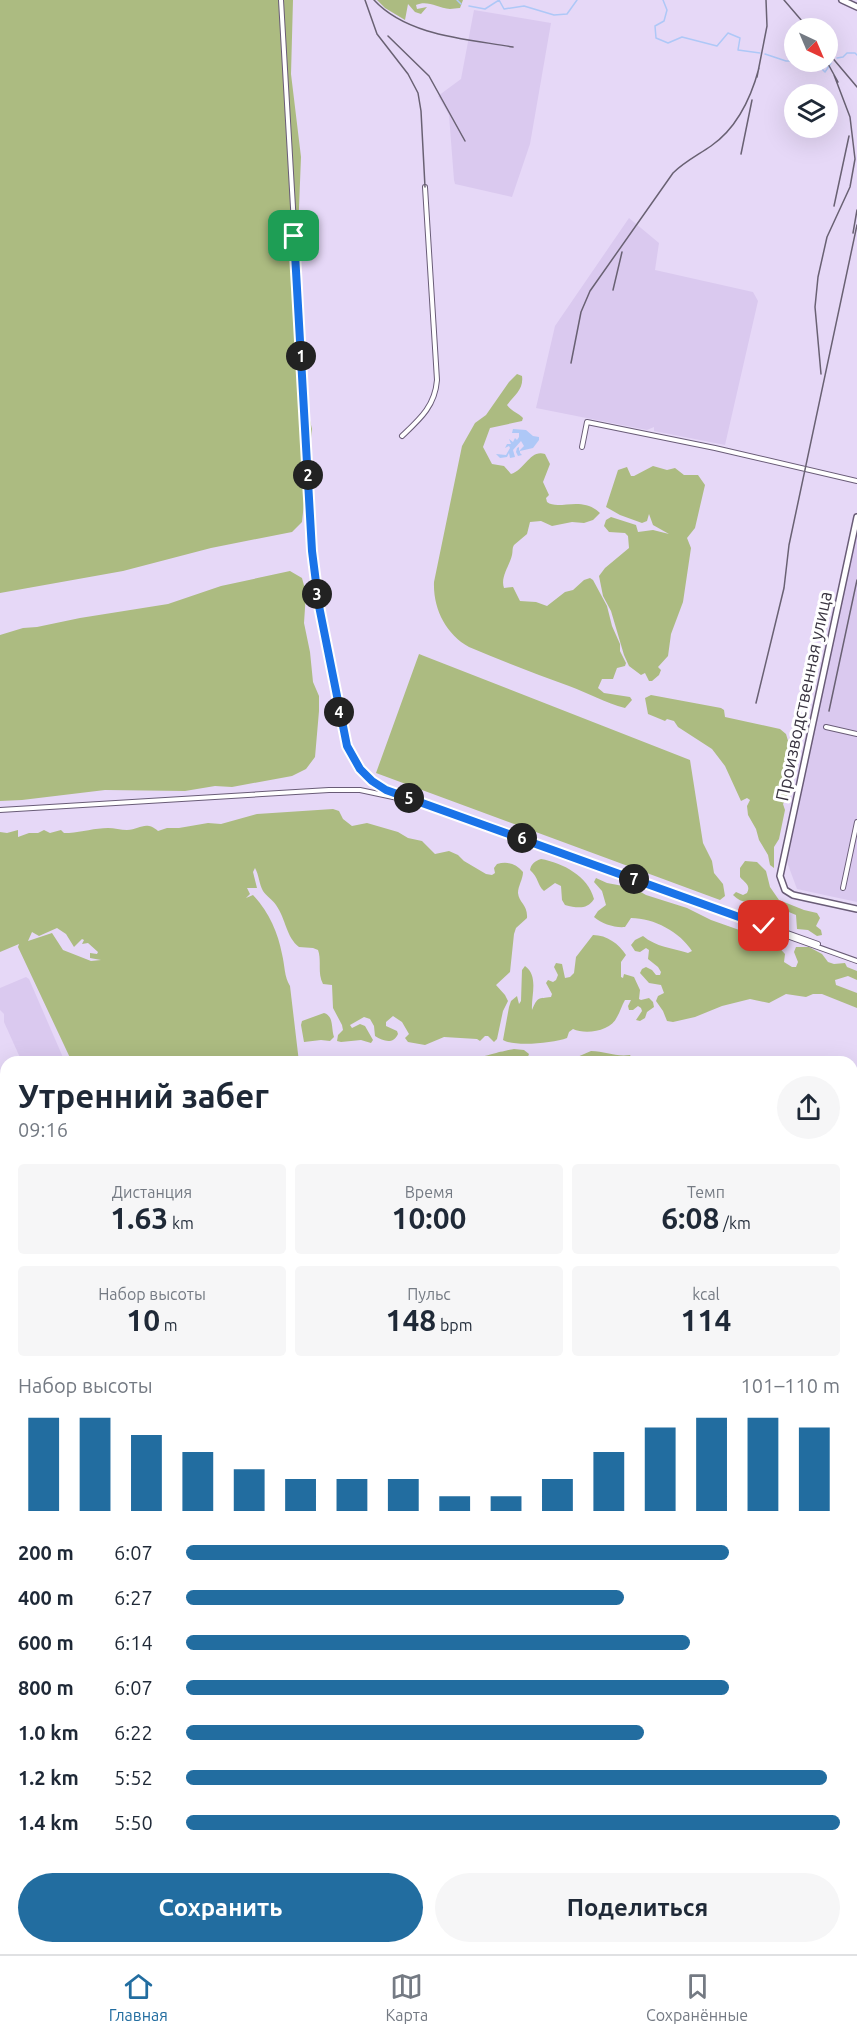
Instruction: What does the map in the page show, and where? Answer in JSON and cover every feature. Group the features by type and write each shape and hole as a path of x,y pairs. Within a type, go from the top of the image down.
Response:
{"main road":[{"path":"842,0 857,7"},
{"name":"Производственная улица","path":"857,517 780,872 785,890 793,895 857,909"}],"street":[{"path":"281,0 314,570 343,735 355,762 372,781 386,790 818,944"},
{"path":"402,436 429,409 434,398 437,380 425,187"},
{"path":"582,447 587,422 715,448 857,481"},
{"path":"826,727 857,734"},
{"path":"0,810 329,790 369,792 407,800 857,961"},
{"path":"843,888 857,822"},
{"path":"747,919 787,937"}],"shaded area":[{"path":"474,10 551,23 530,144 512,197 455,184 454,180 449,115 438,96 461,79"},
{"path":"629,218 659,243 655,270 753,292 758,301 725,445 654,431 654,427 647,430 536,408 555,326"},
{"path":"857,531 857,902 797,889 787,862"},
{"path":"26,977 29,979 62,1056 19,1056 4,1022 4,1014 0,1010 0,988"}],"green space":[{"path":"0,0 293,0 291,74 301,157 298,233 308,412 312,429 302,522 292,532 211,548 123,571 0,593"},
{"path":"377,0 463,0 460,8 452,9 429,4 416,5 417,9 427,7 421,14 415,12 408,4 405,20 385,8"},
{"path":"517,374 522,376 521,385 507,405 523,418 522,421 490,428 483,447 492,464 504,466 511,474 535,454 545,454 550,464 543,482 549,495 546,498 547,502 557,505 586,505 600,513 593,520 584,523 572,522 552,526 541,521 530,522 527,534 513,546 503,580 504,588 513,587 520,601 536,602 547,606 565,592 573,590 584,580 590,578 593,580 607,606 620,644 620,651 626,663 625,666 617,668 613,679 602,679 598,688 604,693 630,697 632,700 625,708 469,647 448,628 436,602 434,582 462,446 475,423 486,415"},
{"path":"653,466 667,470 675,468 684,475 698,475 705,485 695,528 687,538 691,548 683,602 671,634 668,656 658,667 661,670 659,675 649,681 645,673 641,675 629,666 611,611 603,596 599,576 629,548 628,536 625,533 609,532 604,526 606,520 611,517 636,525 638,532 653,530 669,534 653,525 649,514 647,521 642,523 606,507 618,470 627,467 631,476 634,476"},
{"path":"290,571 302,578 306,593 304,623 313,682 319,696 315,757 306,769 292,776 232,787 215,786 185,791 105,790 0,801 0,635 23,628 168,604 221,586"},
{"path":"419,654 690,760 703,843 712,861 714,873 723,884 725,896 720,900 376,773"},
{"path":"651,695 721,708 724,710 725,717 780,729 786,734 789,744 797,746 796,762 783,804 785,810 779,839 774,847 774,868 770,865 768,855 748,815 747,806 750,800 747,798 741,801 725,766 712,749 678,727 674,721 667,719 665,721 648,714 645,698"},
{"path":"333,809 339,811 343,819 352,826 367,823 398,832 408,838 422,841 435,854 449,851 458,855 486,874 495,873 494,868 497,864 515,865 523,872 518,893 527,918 516,928 514,934 510,972 496,985 508,1001 503,1011 497,1039 494,1042 488,1036 480,1041 444,1037 425,1045 408,1042 405,1038 409,1034 402,1022 393,1016 386,1022 386,1026 397,1031 398,1034 391,1041 375,1036 374,1026 370,1019 364,1017 350,1025 352,1028 360,1024 365,1026 373,1040 371,1043 361,1040 337,1041 338,1035 343,1030 342,1025 333,1008 332,985 323,984 321,980 318,950 299,947 295,943 275,903 263,891 255,868 253,872 257,888 247,888 250,894 246,898 253,895 259,902 278,938 290,986 298,1056 69,1056 18,947 19,944 0,952 0,832 18,830 18,837 44,830 50,833 61,830 69,833 103,828 132,830 150,826 158,831 208,823 221,824 257,814","holes":["57,928 66,934 74,947 82,939 84,940 82,944 88,943 98,952 97,954 90,953 90,958 101,960 91,961 63,950 52,933 28,941 32,932 39,936"]},
{"path":"541,859 566,867 580,877 591,891 594,899 591,903 581,907 565,905 562,900 561,886 555,883 544,891 530,870 534,863"},
{"path":"745,861 757,862 766,871 770,887 779,900 817,913 820,918 816,926 821,930 822,935 817,936 808,930 797,929 796,915 779,906 766,905 757,900 744,902 733,895 736,892 743,895 747,893 747,884 740,877 740,868"},
{"path":"596,878 607,883 634,888 646,895 687,908 711,920 761,935 772,940 785,954 784,962 792,967 796,967 798,962 794,952 796,947 809,947 834,964 845,963 847,967 857,971 857,980 848,976 835,980 836,985 857,993 857,1008 822,994 806,997 786,994 769,1003 750,999 722,1006 695,1017 673,1022 667,1021 656,1001 658,996 664,993 661,985 649,983 640,973 646,967 656,975 660,975 661,972 648,959 649,950 646,948 640,952 635,951 631,945 643,936 664,947 688,953 692,951 673,932 649,920 631,918 625,927 621,927 609,925 594,917 606,905 602,891 594,882"},
{"path":"593,935 612,941 626,955 621,962 621,977 623,978 624,974 634,977 640,990 639,999 649,998 653,1002 654,1007 647,1012 645,1018 640,1021 636,1020 642,1011 641,1008 638,1006 629,1010 631,1000 625,1000 614,1022 604,1029 585,1032 573,1029 567,1038 544,1043 525,1044 503,1040 511,1001 517,996 519,1004 521,1001 522,970 525,966 532,975 533,981 532,1010 539,999 551,997 552,994 546,983 548,980 553,982 556,980 558,975 554,967 556,963 562,964 565,978 570,977 574,973 576,957"},
{"path":"324,1013 331,1020 334,1037 330,1041 304,1042 302,1021"},
{"path":"514,1049 524,1050 529,1054 528,1056 485,1056"},
{"path":"591,1051 631,1056 580,1056"}],"water":[{"path":"513,429 526,430 533,436 539,437 539,440 533,448 520,451 522,455 518,456 517,448 519,447 519,451 524,446 521,441 513,450 515,457 510,458 509,453 507,457 500,458 496,454 506,455 510,448 509,446 505,448 507,444 511,444 509,439 513,442 519,437 519,433 512,433"}],"waterway":[{"path":"457,0 461,4"},
{"path":"499,0 504,9 524,6 554,15 567,14 577,0"},
{"path":"469,6 485,9 499,0"},
{"path":"663,0 667,10 664,21 655,26 656,38 668,43 682,37 717,46 728,33 740,38 738,50 760,53"},
{"path":"838,58 847,53 857,55"},
{"path":"765,54 784,60"}],"railway":[{"path":"365,0 377,34 408,74 418,93 425,187"},
{"path":"374,0 388,12 420,29 513,47"},
{"path":"757,77 767,26 766,0"},
{"path":"784,0 799,18"},
{"path":"388,36 429,76 465,141"},
{"path":"838,64 857,87"},
{"path":"571,363 581,312 590,291 673,173 720,139 736,121 752,90 759,68"},
{"path":"832,72 838,82"},
{"path":"821,374 815,307 818,277 827,237 850,187 855,159 850,117 834,75"},
{"path":"741,154 752,100"},
{"path":"834,206 849,136"},
{"path":"853,233 857,210"},
{"path":"756,703 784,588 789,545 857,225"},
{"path":"613,290 622,252"},
{"path":"829,711 857,580"}],"route":[{"path":"294,236 314,570 343,735 355,762 372,781 386,790 764,926"}]}
